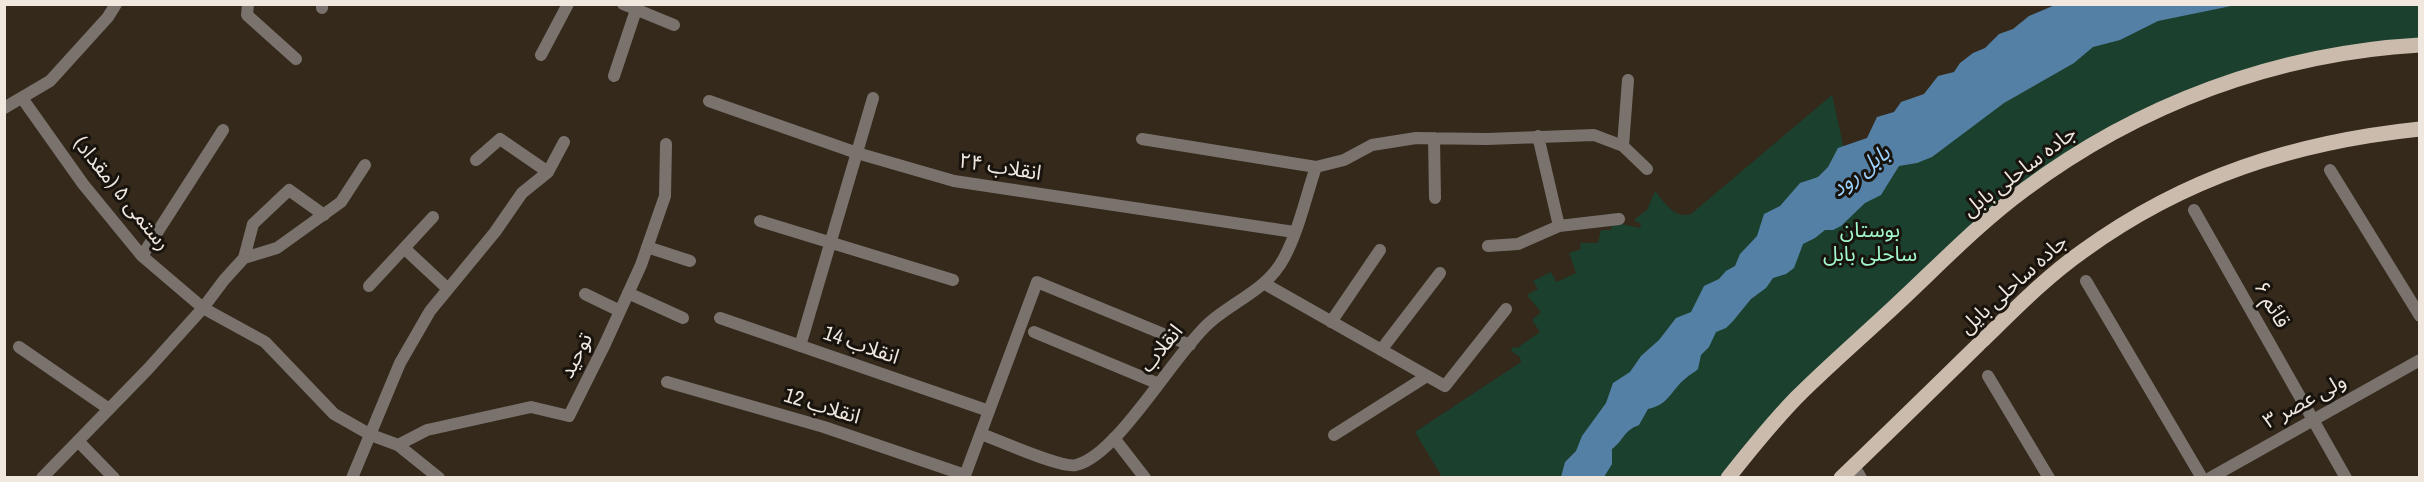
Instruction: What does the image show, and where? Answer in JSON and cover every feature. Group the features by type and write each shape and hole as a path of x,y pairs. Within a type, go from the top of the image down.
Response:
{"main road":[{"name":"جاده ساحلی بابل","path":"1728,477 1796,399 1980,226 2023,190 2068,159 2149,114 2235,80 2361,50 2420,45"},
{"name":"جاده ساحلی بایل","path":"1841,477 1857,471 2041,284 2082,251 2125,222 2180,192 2218,175 2267,158 2359,136 2420,129"}],"street":[{"path":"4,108 50,81 108,17 116,4"},
{"path":"248,4 247,15 296,59"},
{"path":"541,55 568,4"},
{"path":"623,4 674,25"},
{"path":"614,76 636,10"},
{"path":"1623,146 1628,80"},
{"name":"رستمی ۵ (مقداد)","path":"22,98 83,184 142,256 203,308 265,342 334,414 371,435 398,445 439,477"},
{"path":"800,346 873,98"},
{"name":"انقلاب ۲۴","path":"709,101 857,153 954,182 1294,232"},
{"path":"142,256 223,130"},
{"path":"1142,139 1316,167 1344,160 1372,145 1416,138 1594,135 1623,146 1647,169"},
{"path":"1538,136 1559,226"},
{"path":"1434,138 1435,198"},
{"path":"476,160 500,139 548,172"},
{"path":"352,477 400,363 430,311 495,232 522,193 548,172 564,142"},
{"name":"توحید","path":"398,445 428,430 531,407 569,416 620,311 647,247 664,196 666,144"},
{"path":"244,258 277,248 341,202 365,165"},
{"name":"انقلاب","path":"981,434 1050,460 1075,466 1094,456 1114,438 1210,322 1265,284 1284,258 1316,167"},
{"path":"2330,170 2420,316"},
{"path":"42,477 203,308 244,258 253,224 289,190 324,215"},
{"name":"قائم ۶","path":"2194,210 2346,477"},
{"path":"369,286 433,217"},
{"path":"1488,246 1518,244 1559,226 1619,219"},
{"path":"760,221 953,280"},
{"path":"647,247 690,261"},
{"path":"404,248 448,289"},
{"path":"1331,322 1380,250"},
{"path":"1381,350 1440,273"},
{"path":"2086,281 2202,477"},
{"path":"964,476 1037,282 1190,345"},
{"path":"1265,284 1445,386 1506,309"},
{"path":"628,293 683,318"},
{"path":"585,294 620,311"},
{"name":"انقلاب 14","path":"720,318 989,411"},
{"path":"1035,332 1159,384"},
{"path":"20,347 109,409"},
{"name":"ولی عصر ۳","path":"2210,477 2420,360"},
{"path":"1334,435 1427,376"},
{"path":"1988,376 2049,477"},
{"name":"انقلاب 12","path":"667,382 824,427 964,476"},
{"path":"1114,438 1144,477"},
{"path":"78,441 114,477"}],"green space":[{"name":"بوستان ساحلی بابل","path":"2117,5 2419,5 2419,45 2235,80 2053,169 1796,399 1728,477 1438,477 1441,475 1415,432 1521,362 1520,357 1511,351 1513,347 1517,348 1540,332 1532,320 1541,312 1527,295 1538,289 1533,281 1551,272 1556,282 1576,273 1569,253 1581,249 1580,243 1598,243 1601,230 1611,230 1612,226 1622,224 1640,228 1641,223 1635,222 1636,218 1647,210 1655,191 1675,212 1691,214 1832,95 1850,175"}],"water":[{"name":"بابل رود","path":"2055,5 2236,5 2158,21 2120,40 2093,47 2074,63 2004,103 1932,157 1917,163 1899,166 1881,195 1865,203 1841,226 1833,230 1825,230 1803,244 1794,268 1786,274 1773,278 1726,328 1716,332 1709,347 1701,355 1698,369 1661,404 1648,409 1639,425 1630,430 1612,449 1612,464 1604,477 1561,477 1565,462 1576,451 1582,436 1606,403 1613,383 1630,372 1641,356 1659,340 1676,318 1691,312 1704,286 1719,279 1735,266 1740,254 1757,236 1764,214 1780,206 1800,183 1818,177 1828,167 1838,148 1867,138 1877,117 1894,112 1901,102 1924,94 1938,76 1954,72 1960,63 1973,53 1985,48 1999,34 2013,29 2029,16"}]}
